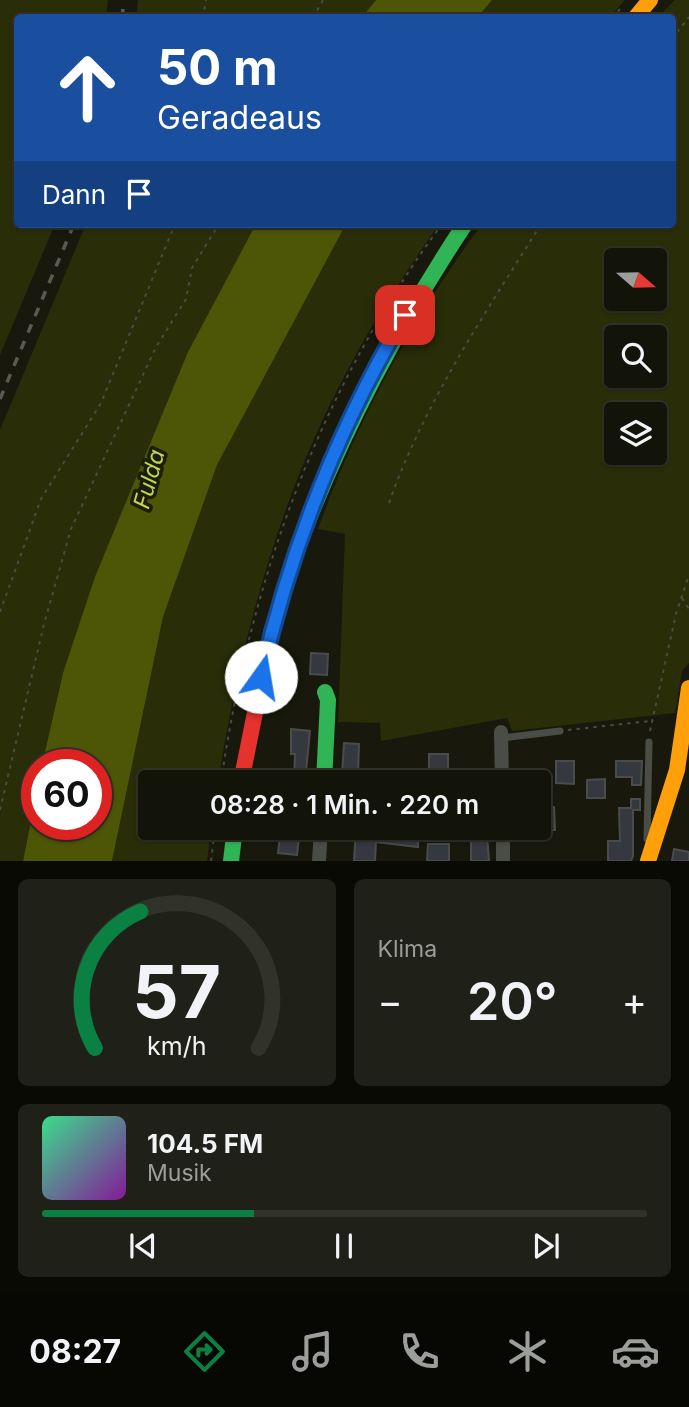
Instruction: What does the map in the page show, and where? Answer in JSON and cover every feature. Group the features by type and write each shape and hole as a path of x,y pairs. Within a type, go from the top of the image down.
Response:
{"main road":[{"path":"638,14 650,0"},
{"path":"243,770 257,696 286,584 315,499 360,398 417,294 462,228"},
{"path":"648,859 677,770 689,688"},
{"path":"325,692 328,700 325,770"},
{"path":"231,861 234,840"}],"street":[{"path":"501,735 502,770"},
{"path":"319,861 320,840"},
{"path":"503,840 503,861"}],"lane":[{"path":"501,735 560,731"},
{"path":"648,859 649,742"}],"path":[{"path":"676,34 689,17"},
{"path":"0,612 41,499 101,403 173,228"},
{"path":"0,810 44,624 71,529 156,347 186,299 192,268 217,228"},
{"path":"389,503 408,449 477,327 539,228"},
{"path":"649,742 651,721 689,575"},
{"path":"681,598 689,609"},
{"path":"560,731 651,721"},
{"path":"211,861 214,840"}],"shaded area":[{"path":"0,0 108,0 106,14 14,14 14,228 53,228 0,355"},
{"path":"138,0 376,0 364,14 136,14"},
{"path":"492,0 625,0 613,14 480,14"},
{"path":"675,0 689,0 689,663 682,671 675,713 512,731 507,718 381,741 380,723 338,722 345,534 318,529 369,409 433,295 479,228 676,228 676,14 661,14"},
{"path":"84,228 254,228 63,673 46,749 21,749 21,840 27,840 23,861 0,861 0,430"},
{"path":"344,228 436,228 356,354 301,471 265,572 238,676 220,770 138,770 138,840 210,840 207,861 112,861 163,617 217,465"}],"water":[{"path":"376,0 492,0 480,14 364,14"},
{"name":"Fulda","path":"254,228 344,228 217,465 163,617 112,861 23,861 27,840 112,840 112,749 46,749 63,673 95,577 188,352"}],"building":[{"path":"311,653 328,654 327,675 310,674"},
{"path":"291,729 310,731 306,770 294,770 295,754 291,754"},
{"path":"344,743 359,744 358,770 342,770"},
{"path":"429,754 448,754 448,770 429,770"},
{"path":"556,761 574,761 574,784 556,783"},
{"path":"616,761 642,761 641,785 632,785 632,777 616,777"},
{"path":"605,779 605,798 587,798 587,780"},
{"path":"631,799 640,799 640,810 633,810 633,856 631,861 608,861 608,841 620,841 619,808 631,808"},
{"path":"551,807 554,807 555,830 551,830"},
{"path":"280,840 299,840 297,855 278,853"},
{"path":"355,840 418,840 418,847 376,842 375,861 354,861"},
{"path":"471,840 487,840 489,861 471,861"},
{"path":"428,844 449,844 449,861 427,861"},
{"path":"674,849 689,852 689,861 672,861"}],"railway":[{"path":"122,14 124,0"},
{"path":"0,399 72,228"}],"traffic: fast":[{"path":"298,547 333,462 372,381 416,302 462,228"},
{"path":"325,692 328,700 325,770"},
{"path":"231,861 234,840"}],"traffic: slow":[{"path":"638,14 650,0"},
{"path":"648,861 677,770 689,688"}],"traffic: jam":[{"path":"243,770 271,633 298,547"}],"route":[{"path":"261,677 299,541 315,499 350,418 405,315"}]}
